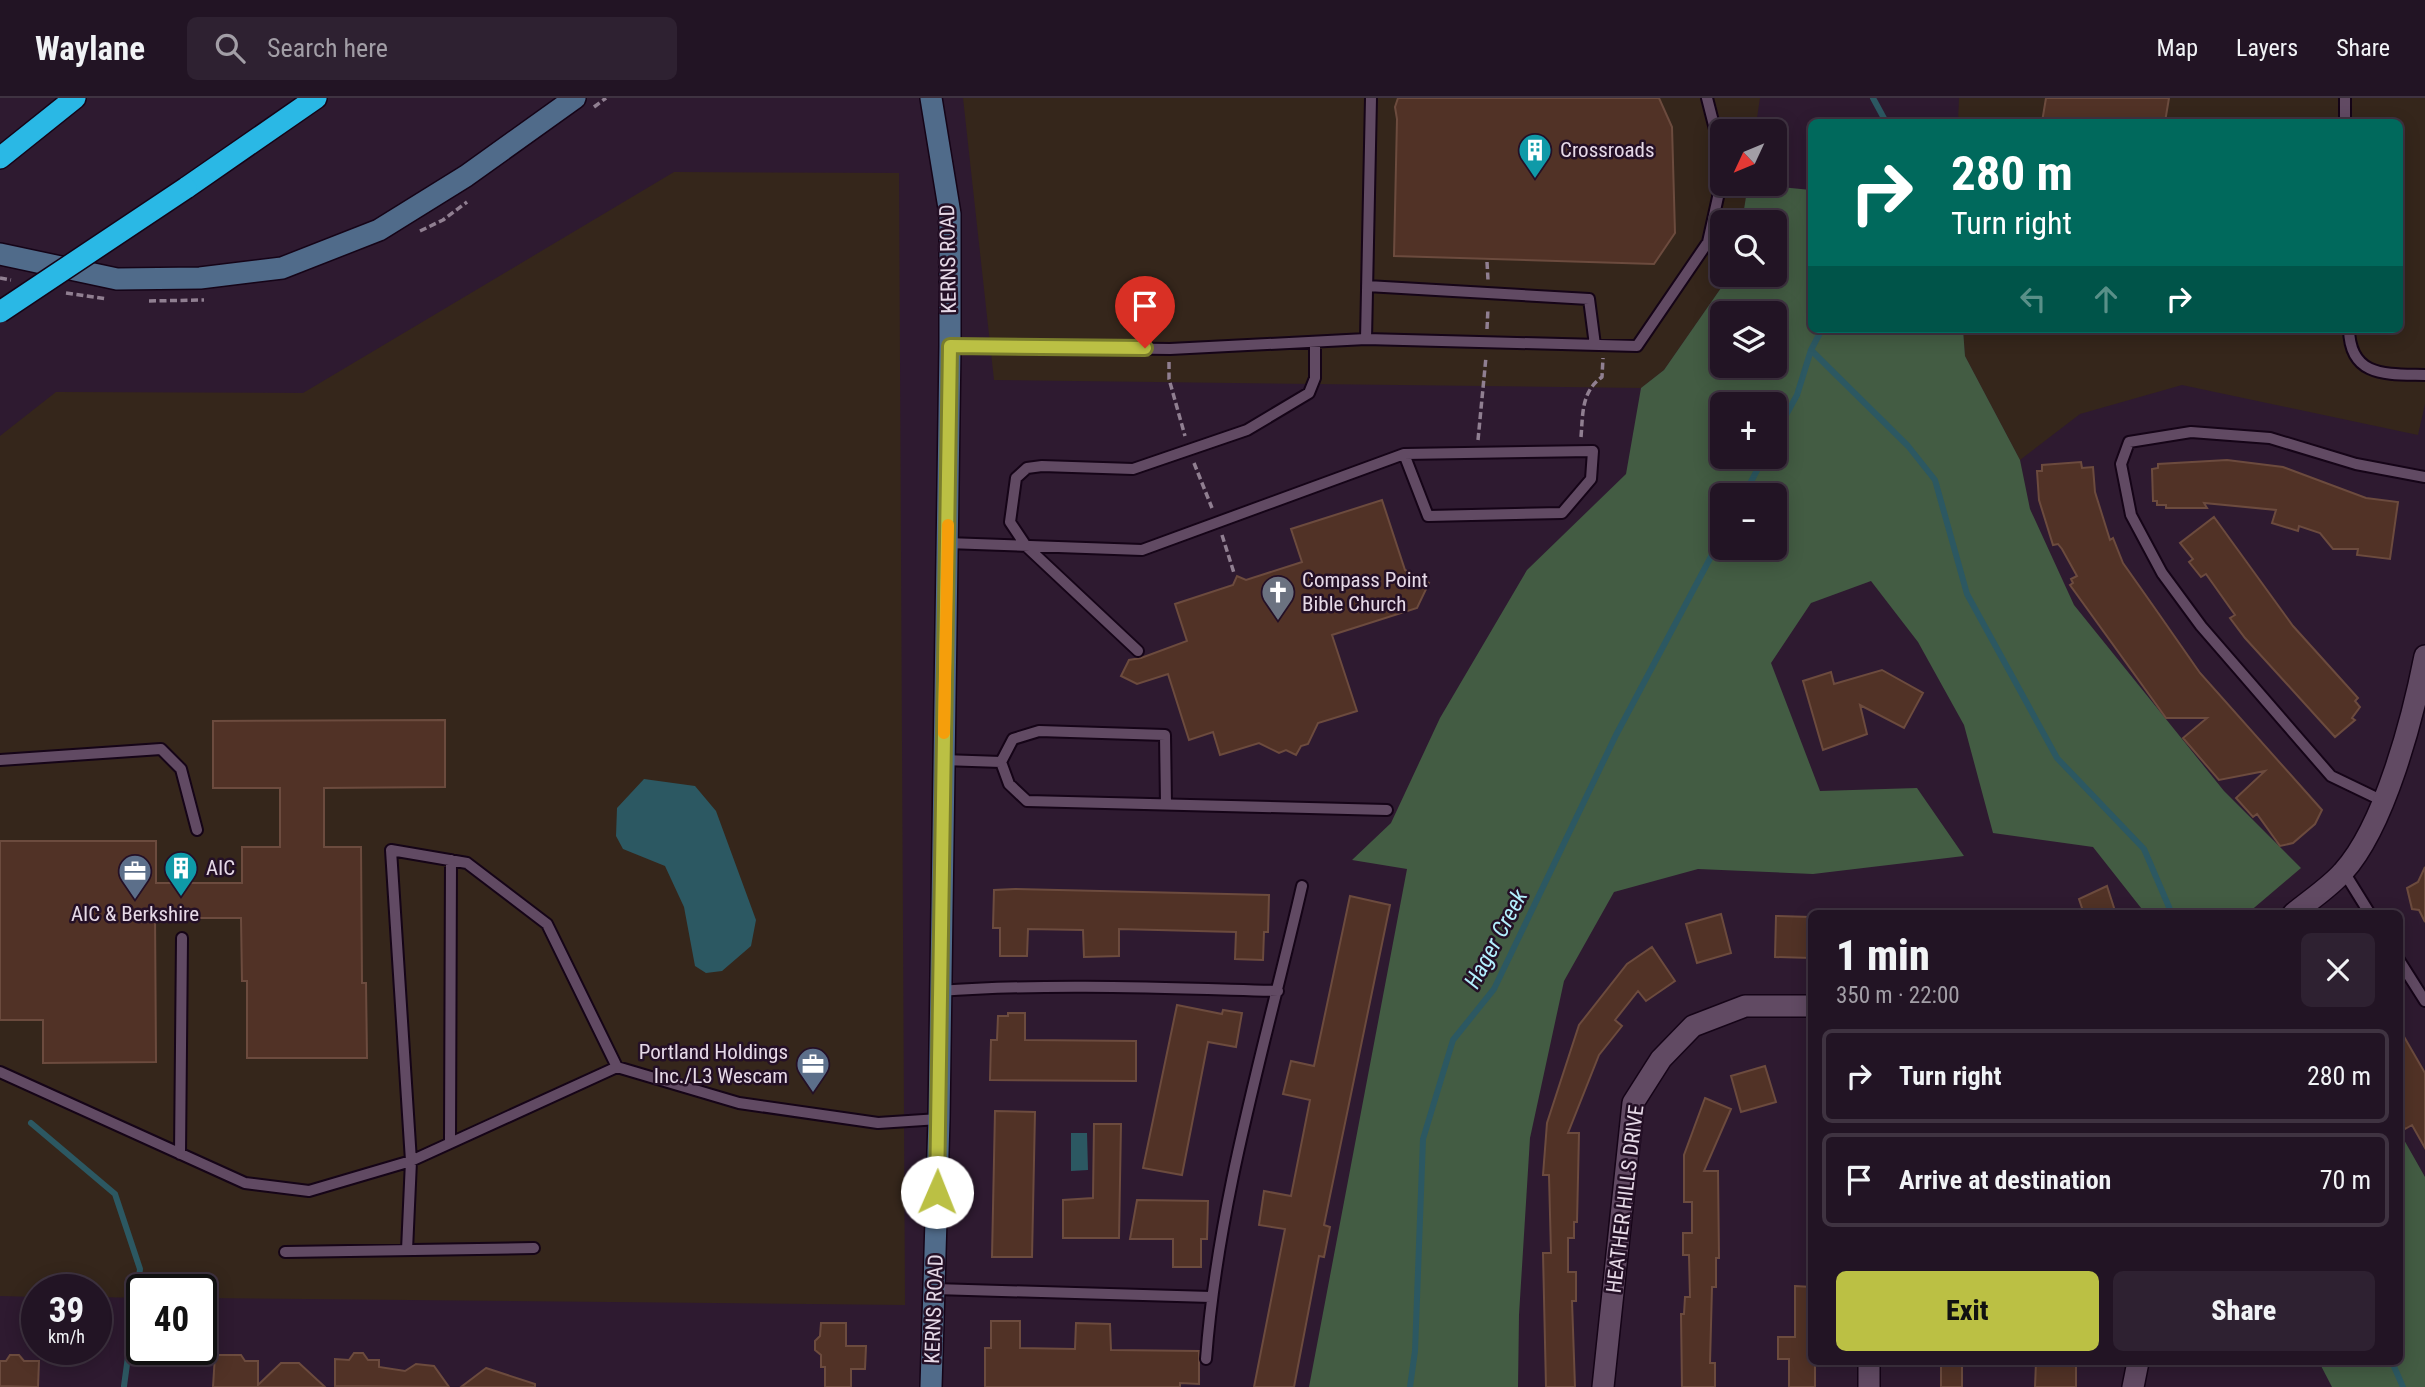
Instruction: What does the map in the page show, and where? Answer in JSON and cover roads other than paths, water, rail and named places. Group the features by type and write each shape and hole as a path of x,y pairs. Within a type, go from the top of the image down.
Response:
{"highway":[{"path":"0,158 75,98"},
{"path":"0,312 316,98"}],"street":[{"path":"0,254 117,278 200,278 282,268 379,230 467,176 575,98"},
{"name":"KERNS ROAD","path":"931,98 950,214 939,1119 931,1387"},
{"path":"2299,910 2344,872 2371,827 2415,704 2425,656"},
{"name":"HEATHER HILLS DRIVE","path":"1603,1387 1633,1103 1661,1059 1693,1026 1745,1006 1808,1006"},
{"path":"1869,1365 1869,1387"},
{"path":"2133,1387 2137,1365"}],"lane":[{"path":"1366,338 1371,98"},
{"path":"950,346 1170,349 1366,338 1637,346 1708,242 1718,197 1718,141 1707,98"},
{"path":"2344,98 2345,119"},
{"path":"1367,286 1589,299 1595,345"},
{"path":"2349,333 2350,345 2365,367 2378,373 2425,375"},
{"path":"1138,651 1026,546 1010,522 1016,478 1027,468 1133,469 1247,430 1309,393 1315,378 1315,342"},
{"path":"2382,801 2331,776 2201,626 2162,573 2131,515 2121,464 2129,442 2191,432 2270,438 2356,464 2425,477"},
{"path":"947,543 1142,550 1404,454 1593,451 1591,480 1562,513 1428,516 1404,454"},
{"path":"1166,804 1166,735 1039,731 1013,739 1001,762 1009,784 1027,801 1387,810"},
{"path":"0,760 161,748 181,769 197,830"},
{"path":"943,760 1001,762"},
{"path":"407,1250 411,1161 391,850 467,863 547,924 617,1067"},
{"path":"450,1142 451,860"},
{"path":"2344,872 2368,910"},
{"path":"1206,1359 1211,1297 1230,1183 1302,886"},
{"path":"180,1154 183,938"},
{"path":"2403,966 2425,1001"},
{"path":"939,991 1062,986 1278,991"},
{"path":"0,1072 245,1184 309,1191 411,1161 617,1067 739,1103 878,1124 939,1119"},
{"path":"285,1252 534,1248"},
{"path":"935,1289 1211,1297"}],"waterway":[{"name":"Hager Creek","path":"1873,98 1884,119"},
{"name":"Hager Creek","path":"1787,413 1797,395 1811,350 1820,333"},
{"path":"1811,350 1908,446 1935,480 1967,594 2057,758 2144,849 2170,910"},
{"name":"Hager Creek","path":"1750,483 1758,469"},
{"name":"Hager Creek","path":"1410,1387 1415,1351 1423,1139 1453,1040 1494,989 1616,735 1710,559"},
{"name":"Hager Creek","path":"31,1123 115,1194 140,1269 124,1386"},
{"path":"2393,1365 2403,1387"}],"place":[{"name":"Crossroads","path":"1535,180"},
{"name":"Compass Point Bible Church","path":"1278,622"},
{"name":"AIC","path":"181,898"},
{"name":"AIC & Berkshire","path":"135,901"},
{"name":"Portland Holdings Inc./L3 Wescam","path":"813,1094"}]}
